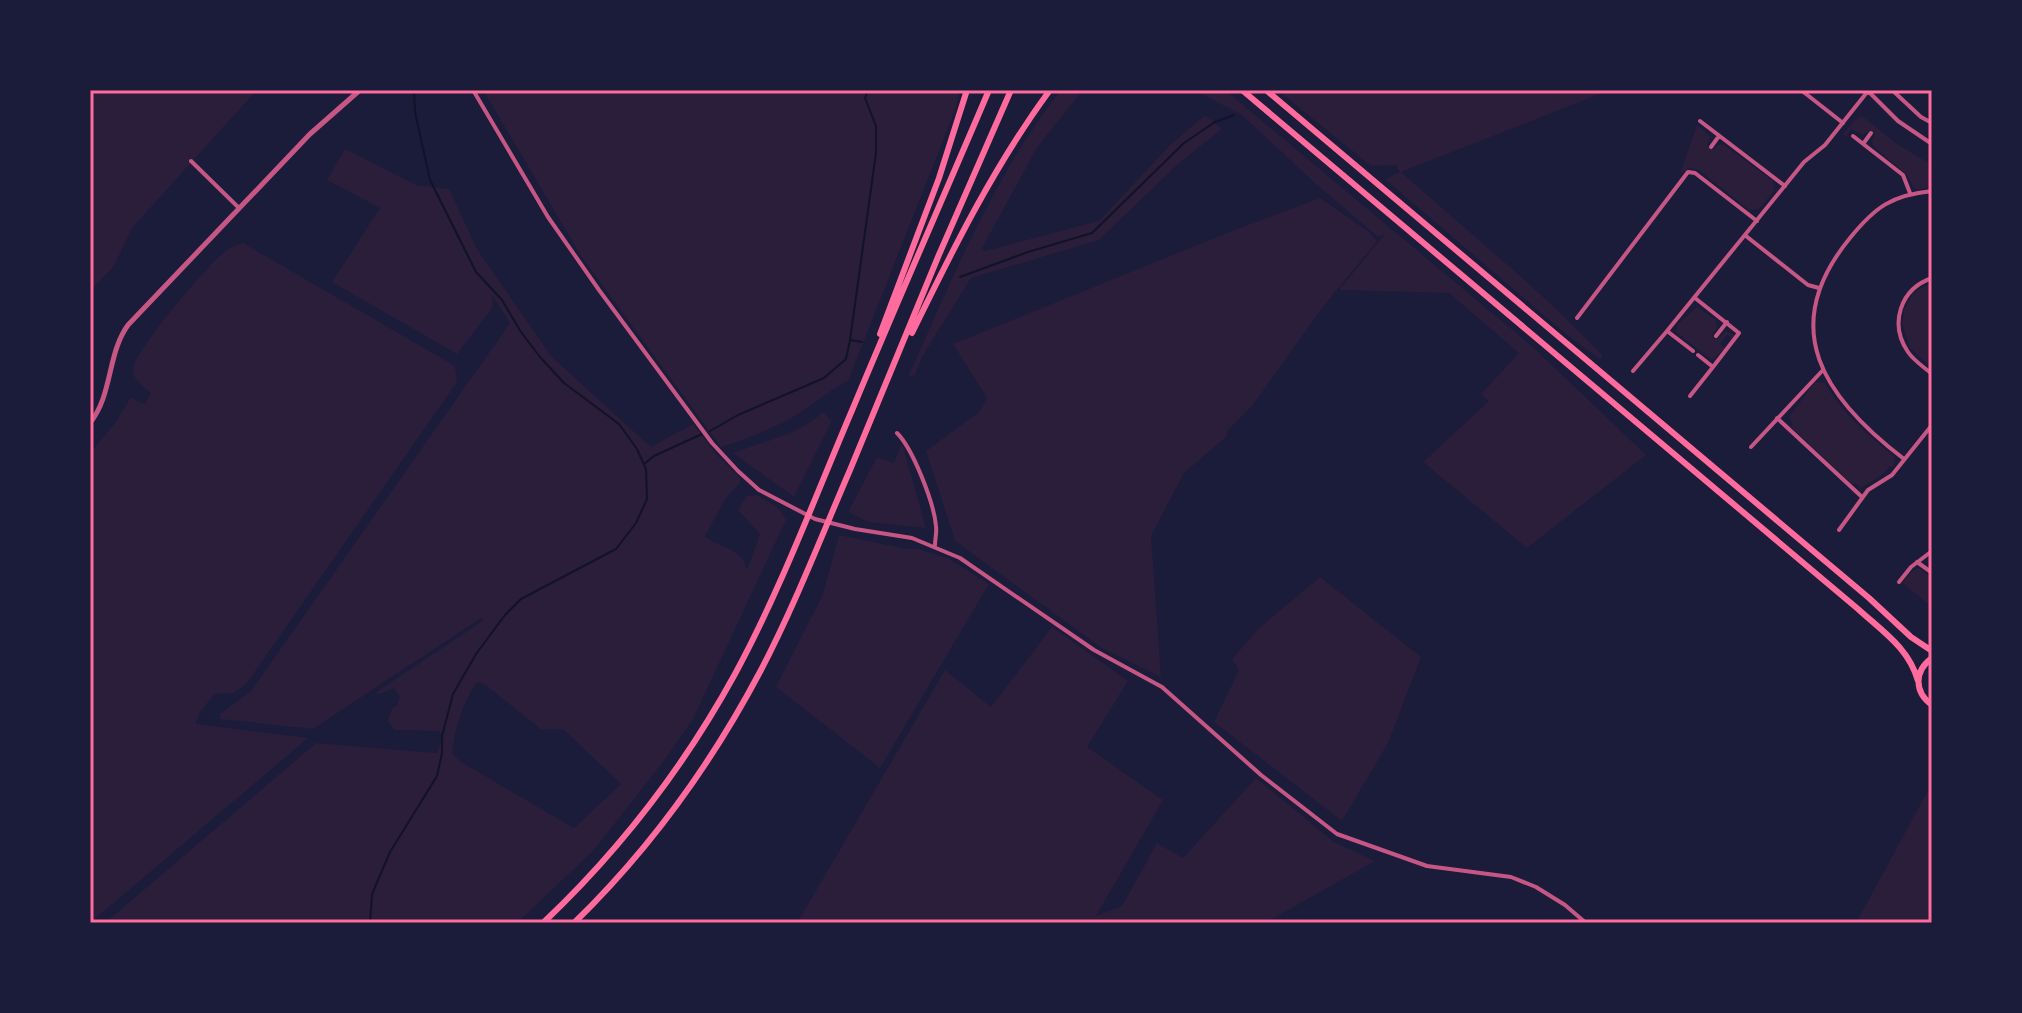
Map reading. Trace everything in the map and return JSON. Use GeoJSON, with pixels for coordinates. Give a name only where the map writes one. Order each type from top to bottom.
{"type":"FeatureCollection","features":[{"type":"Feature","properties":{"kind":"highway"},"geometry":{"type":"LineString","coordinates":[[871,364],[948,153],[967,90]]}},
{"type":"Feature","properties":{"kind":"highway"},"geometry":{"type":"LineString","coordinates":[[543,923],[596,870],[629,831],[660,792],[711,715],[757,629],[989,90]]}},
{"type":"Feature","properties":{"kind":"highway"},"geometry":{"type":"LineString","coordinates":[[574,923],[633,861],[672,811],[742,705],[777,638],[1011,90]]}},
{"type":"Feature","properties":{"kind":"highway"},"geometry":{"type":"LineString","coordinates":[[890,377],[960,234],[1016,137],[1050,90]]}},
{"type":"Feature","properties":{"kind":"highway"},"geometry":{"type":"LineString","coordinates":[[1242,90],[1858,609],[1912,662],[1922,696],[1932,705]]}},
{"type":"Feature","properties":{"kind":"highway"},"geometry":{"type":"LineString","coordinates":[[1266,90],[1869,598],[1911,637],[1932,651]]}},
{"type":"Feature","properties":{"kind":"highway"},"geometry":{"type":"LineString","coordinates":[[1918,681],[1922,667],[1932,658]]}},
{"type":"Feature","properties":{"kind":"street"},"geometry":{"type":"LineString","coordinates":[[90,423],[101,404],[120,335],[238,207],[315,129],[360,90]]}},
{"type":"Feature","properties":{"kind":"street"},"geometry":{"type":"LineString","coordinates":[[473,90],[548,217],[599,290],[726,459],[751,483],[779,502],[815,519],[855,529],[897,534],[935,545],[985,573],[1094,650],[1162,687],[1261,775],[1337,834],[1427,866],[1511,877],[1536,887],[1586,923]]}},
{"type":"Feature","properties":{"kind":"street"},"geometry":{"type":"LineString","coordinates":[[1801,90],[1843,123]]}},
{"type":"Feature","properties":{"kind":"street"},"geometry":{"type":"LineString","coordinates":[[1892,90],[1932,123]]}},
{"type":"Feature","properties":{"kind":"street"},"geometry":{"type":"LineString","coordinates":[[1633,371],[1682,315],[1804,162],[1825,145],[1868,91],[1898,121],[1932,144]]}},
{"type":"Feature","properties":{"kind":"street"},"geometry":{"type":"LineString","coordinates":[[1700,121],[1785,186]]}},
{"type":"Feature","properties":{"kind":"street"},"geometry":{"type":"LineString","coordinates":[[1863,144],[1871,133]]}},
{"type":"Feature","properties":{"kind":"street"},"geometry":{"type":"LineString","coordinates":[[1711,147],[1719,136]]}},
{"type":"Feature","properties":{"kind":"street"},"geometry":{"type":"LineString","coordinates":[[1853,136],[1903,175],[1910,193]]}},
{"type":"Feature","properties":{"kind":"street"},"geometry":{"type":"LineString","coordinates":[[191,161],[238,207]]}},
{"type":"Feature","properties":{"kind":"street"},"geometry":{"type":"LineString","coordinates":[[1577,318],[1688,172],[1695,173],[1757,221]]}},
{"type":"Feature","properties":{"kind":"street"},"geometry":{"type":"LineString","coordinates":[[1904,459],[1852,415],[1836,394],[1823,370],[1814,329],[1819,288],[1830,264],[1862,223],[1886,203],[1910,193],[1932,191]]}},
{"type":"Feature","properties":{"kind":"street"},"geometry":{"type":"LineString","coordinates":[[1746,236],[1808,285],[1819,288]]}},
{"type":"Feature","properties":{"kind":"street"},"geometry":{"type":"LineString","coordinates":[[1932,278],[1918,284],[1907,295],[1897,321],[1908,353],[1932,374]]}},
{"type":"Feature","properties":{"kind":"street"},"geometry":{"type":"LineString","coordinates":[[1690,396],[1739,336],[1739,332],[1695,298]]}},
{"type":"Feature","properties":{"kind":"street"},"geometry":{"type":"LineString","coordinates":[[1716,336],[1727,322]]}},
{"type":"Feature","properties":{"kind":"street"},"geometry":{"type":"LineString","coordinates":[[1667,331],[1713,367]]}},
{"type":"Feature","properties":{"kind":"street"},"geometry":{"type":"LineString","coordinates":[[1751,447],[1823,370]]}},
{"type":"Feature","properties":{"kind":"street"},"geometry":{"type":"LineString","coordinates":[[1777,418],[1862,497]]}},
{"type":"Feature","properties":{"kind":"street"},"geometry":{"type":"LineString","coordinates":[[1839,530],[1862,497],[1870,488],[1892,475],[1932,425]]}},
{"type":"Feature","properties":{"kind":"street"},"geometry":{"type":"LineString","coordinates":[[897,433],[913,455],[923,484],[936,526],[935,545]]}},
{"type":"Feature","properties":{"kind":"street"},"geometry":{"type":"LineString","coordinates":[[1899,582],[1932,551]]}},
{"type":"Feature","properties":{"kind":"street"},"geometry":{"type":"LineString","coordinates":[[1917,562],[1931,572]]}},
{"type":"Feature","properties":{"kind":"shaded area"},"geometry":{"type":"Polygon","coordinates":[[[90,90],[257,90],[132,228],[114,266],[90,291],[90,90]]]}},
{"type":"Feature","properties":{"kind":"shaded area"},"geometry":{"type":"Polygon","coordinates":[[[483,90],[960,90],[956,108],[848,381],[788,420],[721,447],[581,256],[483,90]]]}},
{"type":"Feature","properties":{"kind":"shaded area"},"geometry":{"type":"Polygon","coordinates":[[[1061,90],[1083,90],[1038,146],[982,248],[985,251],[1099,221],[1170,145],[1205,115],[1222,129],[1178,164],[1099,240],[971,278],[922,357],[915,375],[908,377],[995,192],[1061,90]]]}},
{"type":"Feature","properties":{"kind":"shaded area"},"geometry":{"type":"Polygon","coordinates":[[[1194,90],[1225,90],[1534,348],[1646,455],[1527,548],[1423,462],[1489,401],[1481,394],[1519,353],[1449,293],[1339,290],[1385,234],[1378,237],[1242,115],[1194,90]]]}},
{"type":"Feature","properties":{"kind":"shaded area"},"geometry":{"type":"Polygon","coordinates":[[[1287,90],[1610,90],[1401,172],[1554,307],[1602,355],[1601,360],[1567,335],[1385,179],[1400,172],[1396,165],[1371,166],[1281,93],[1287,90]]]}},
{"type":"Feature","properties":{"kind":"shaded area"},"geometry":{"type":"Polygon","coordinates":[[[1862,116],[1897,144],[1932,165],[1932,188],[1915,189],[1906,174],[1873,146],[1875,134],[1870,130],[1863,135],[1851,129],[1846,137],[1843,134],[1862,116]]]}},
{"type":"Feature","properties":{"kind":"shaded area"},"geometry":{"type":"Polygon","coordinates":[[[1697,125],[1710,136],[1707,146],[1713,150],[1723,144],[1773,181],[1774,191],[1759,209],[1749,210],[1699,170],[1690,168],[1680,174],[1697,125]]]}},
{"type":"Feature","properties":{"kind":"shaded area"},"geometry":{"type":"Polygon","coordinates":[[[345,149],[416,185],[449,189],[477,249],[551,356],[651,447],[693,424],[740,478],[740,483],[726,498],[705,536],[736,552],[747,570],[760,534],[738,510],[747,496],[757,495],[778,508],[786,520],[693,719],[593,851],[517,923],[105,923],[316,743],[436,753],[444,737],[439,731],[394,730],[388,721],[400,697],[394,688],[375,693],[484,620],[481,618],[313,729],[220,719],[220,714],[251,691],[510,323],[492,295],[493,307],[457,354],[332,282],[380,208],[327,180],[345,149]],[[477,682],[463,708],[452,754],[574,828],[621,784],[563,729],[541,729],[484,684],[477,682]]]}},
{"type":"Feature","properties":{"kind":"shaded area"},"geometry":{"type":"Polygon","coordinates":[[[1320,198],[1377,241],[1322,308],[1253,405],[1227,431],[1227,436],[1184,473],[1151,536],[1161,677],[1102,648],[955,541],[926,451],[979,412],[987,398],[953,344],[1320,198]]]}},
{"type":"Feature","properties":{"kind":"shaded area"},"geometry":{"type":"Polygon","coordinates":[[[243,243],[455,366],[457,382],[247,683],[234,693],[214,694],[199,714],[196,724],[308,738],[90,923],[90,453],[116,422],[130,398],[145,404],[151,393],[137,380],[133,369],[158,327],[217,259],[243,243]]]}},
{"type":"Feature","properties":{"kind":"shaded area"},"geometry":{"type":"Polygon","coordinates":[[[1932,282],[1932,368],[1910,348],[1902,323],[1904,310],[1913,293],[1932,282]]]}},
{"type":"Feature","properties":{"kind":"shaded area"},"geometry":{"type":"Polygon","coordinates":[[[1697,307],[1716,320],[1717,328],[1712,335],[1718,339],[1726,331],[1734,335],[1732,339],[1727,335],[1720,344],[1725,348],[1712,360],[1676,332],[1677,325],[1697,307]]]}},
{"type":"Feature","properties":{"kind":"shaded area"},"geometry":{"type":"Polygon","coordinates":[[[1815,382],[1825,383],[1856,423],[1895,457],[1893,468],[1890,466],[1861,488],[1855,483],[1853,485],[1791,427],[1793,424],[1789,417],[1815,382]]]}},
{"type":"Feature","properties":{"kind":"shaded area"},"geometry":{"type":"Polygon","coordinates":[[[823,412],[832,421],[794,497],[733,453],[792,432],[823,412]]]}},
{"type":"Feature","properties":{"kind":"shaded area"},"geometry":{"type":"Polygon","coordinates":[[[902,443],[926,528],[868,522],[848,512],[877,457],[894,463],[902,443]]]}},
{"type":"Feature","properties":{"kind":"shaded area"},"geometry":{"type":"Polygon","coordinates":[[[839,535],[919,549],[949,559],[989,584],[880,768],[776,687],[823,594],[839,535]]]}},
{"type":"Feature","properties":{"kind":"shaded area"},"geometry":{"type":"Polygon","coordinates":[[[1919,568],[1928,575],[1932,570],[1932,607],[1902,583],[1919,568]]]}},
{"type":"Feature","properties":{"kind":"shaded area"},"geometry":{"type":"Polygon","coordinates":[[[1320,577],[1421,657],[1388,743],[1342,821],[1214,722],[1239,670],[1232,659],[1260,627],[1320,577]]]}},
{"type":"Feature","properties":{"kind":"shaded area"},"geometry":{"type":"Polygon","coordinates":[[[1052,627],[1128,681],[1087,747],[1163,800],[1096,916],[1122,906],[1157,843],[1183,858],[1256,778],[1334,842],[1375,861],[1265,923],[797,923],[945,670],[991,707],[1052,627]]]}},
{"type":"Feature","properties":{"kind":"shaded area"},"geometry":{"type":"Polygon","coordinates":[[[1932,783],[1932,923],[1856,923],[1932,783]]]}},
{"type":"Feature","properties":{"kind":"waterway"},"geometry":{"type":"LineString","coordinates":[[370,923],[372,894],[390,852],[437,776],[442,736],[453,694],[476,654],[521,599],[616,549],[636,523],[647,499],[646,469],[637,449],[619,424],[564,383],[521,332],[502,300],[476,272],[430,180],[415,112],[414,90]]}},
{"type":"Feature","properties":{"kind":"waterway"},"geometry":{"type":"LineString","coordinates":[[850,340],[876,153],[876,126],[865,98],[868,90]]}},
{"type":"Feature","properties":{"kind":"waterway"},"geometry":{"type":"LineString","coordinates":[[960,277],[1092,233],[1184,143],[1215,122],[1234,115]]}},
{"type":"Feature","properties":{"kind":"waterway"},"geometry":{"type":"LineString","coordinates":[[710,431],[738,415],[824,378],[846,359],[850,340],[862,342]]}},
{"type":"Feature","properties":{"kind":"waterway"},"geometry":{"type":"LineString","coordinates":[[644,464],[654,456],[702,434]]}}]}
